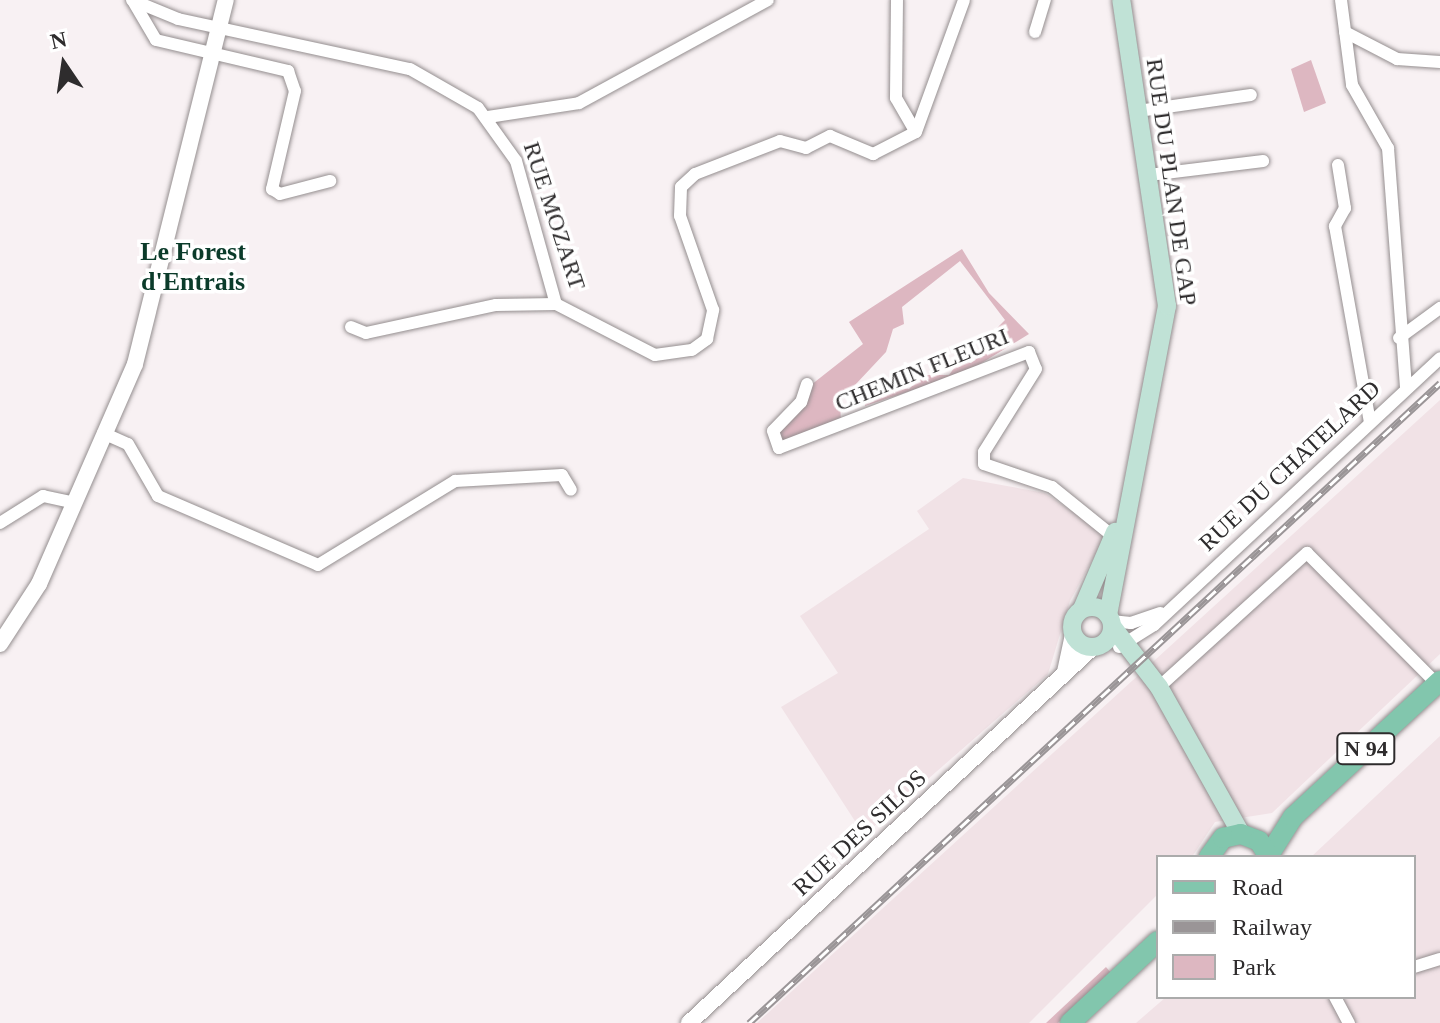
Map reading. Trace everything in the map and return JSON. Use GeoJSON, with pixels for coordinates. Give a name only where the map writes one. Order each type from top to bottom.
{"type":"FeatureCollection","features":[{"type":"Feature","properties":{"kind":"main road","name":"RUE DU PLAN DE GAP"},"geometry":{"type":"LineString","coordinates":[[1121,0],[1167,306],[1125,512]]}},
{"type":"Feature","properties":{"kind":"main road"},"geometry":{"type":"LineString","coordinates":[[1114,637],[1073,635],[1125,512]]}},
{"type":"Feature","properties":{"kind":"main road"},"geometry":{"type":"LineString","coordinates":[[1114,637],[1125,512]]}},
{"type":"Feature","properties":{"kind":"main road"},"geometry":{"type":"LineString","coordinates":[[1082,609],[1114,637],[1159,687],[1224,801],[1238,836],[1267,855]]}},
{"type":"Feature","properties":{"kind":"main road","name":"N 94"},"geometry":{"type":"LineString","coordinates":[[1270,855],[1293,817],[1438,682]]}},
{"type":"Feature","properties":{"kind":"main road","name":"N 94"},"geometry":{"type":"LineString","coordinates":[[1238,836],[1293,817]]}},
{"type":"Feature","properties":{"kind":"main road"},"geometry":{"type":"LineString","coordinates":[[1212,855],[1238,836]]}},
{"type":"Feature","properties":{"kind":"main road"},"geometry":{"type":"LineString","coordinates":[[1070,1023],[1156,943]]}},
{"type":"Feature","properties":{"kind":"street"},"geometry":{"type":"LineString","coordinates":[[132,0],[156,40],[292,76],[272,189],[280,194],[330,181]]}},
{"type":"Feature","properties":{"kind":"street","name":"RUE MOZART"},"geometry":{"type":"LineString","coordinates":[[132,0],[219,29],[410,69],[488,117],[516,161],[556,304],[655,355],[692,350],[707,339],[713,310],[680,216],[681,187],[695,174],[780,141],[806,148],[830,136],[873,154],[916,132]]}},
{"type":"Feature","properties":{"kind":"street"},"geometry":{"type":"LineString","coordinates":[[0,644],[39,584],[145,330],[226,0]]}},
{"type":"Feature","properties":{"kind":"street"},"geometry":{"type":"LineString","coordinates":[[488,117],[579,103],[768,0]]}},
{"type":"Feature","properties":{"kind":"street"},"geometry":{"type":"LineString","coordinates":[[897,0],[896,98],[916,132]]}},
{"type":"Feature","properties":{"kind":"street"},"geometry":{"type":"LineString","coordinates":[[916,132],[964,0]]}},
{"type":"Feature","properties":{"kind":"street"},"geometry":{"type":"LineString","coordinates":[[1035,32],[1045,0]]}},
{"type":"Feature","properties":{"kind":"street"},"geometry":{"type":"LineString","coordinates":[[1341,0],[1352,85],[1388,148],[1399,338],[1406,388]]}},
{"type":"Feature","properties":{"kind":"street"},"geometry":{"type":"LineString","coordinates":[[1345,32],[1397,59],[1440,62]]}},
{"type":"Feature","properties":{"kind":"street"},"geometry":{"type":"LineString","coordinates":[[1138,111],[1251,95]]}},
{"type":"Feature","properties":{"kind":"street"},"geometry":{"type":"LineString","coordinates":[[1149,175],[1263,161]]}},
{"type":"Feature","properties":{"kind":"street"},"geometry":{"type":"LineString","coordinates":[[1338,165],[1345,208],[1335,226],[1370,422]]}},
{"type":"Feature","properties":{"kind":"street"},"geometry":{"type":"LineString","coordinates":[[351,327],[366,333],[496,305],[556,304]]}},
{"type":"Feature","properties":{"kind":"street"},"geometry":{"type":"LineString","coordinates":[[1399,338],[1440,308]]}},
{"type":"Feature","properties":{"kind":"street","name":"CHEMIN FLEURI"},"geometry":{"type":"LineString","coordinates":[[807,384],[801,402],[773,431],[779,448],[1029,352],[1036,369],[984,452],[984,464],[1052,487],[1114,537]]}},
{"type":"Feature","properties":{"kind":"street","name":"RUE DU CHATELARD"},"geometry":{"type":"LineString","coordinates":[[1114,637],[1170,607],[1440,358]]}},
{"type":"Feature","properties":{"kind":"street"},"geometry":{"type":"LineString","coordinates":[[103,433],[128,444],[158,496],[318,565],[455,481],[562,475],[571,490]]}},
{"type":"Feature","properties":{"kind":"street"},"geometry":{"type":"LineString","coordinates":[[0,523],[43,496],[71,502]]}},
{"type":"Feature","properties":{"kind":"street"},"geometry":{"type":"LineString","coordinates":[[1159,687],[1307,553],[1438,682]]}},
{"type":"Feature","properties":{"kind":"street","name":"RUE DU CHATELARD"},"geometry":{"type":"LineString","coordinates":[[1114,637],[1131,623],[1170,607]]}},
{"type":"Feature","properties":{"kind":"street"},"geometry":{"type":"LineString","coordinates":[[1063,677],[1073,635]]}},
{"type":"Feature","properties":{"kind":"street","name":"RUE DES SILOS"},"geometry":{"type":"LineString","coordinates":[[689,1023],[1063,677],[1114,637]]}},
{"type":"Feature","properties":{"kind":"street"},"geometry":{"type":"LineString","coordinates":[[1416,966],[1440,959]]}},
{"type":"Feature","properties":{"kind":"street"},"geometry":{"type":"LineString","coordinates":[[1336,999],[1349,1023]]}},
{"type":"Feature","properties":{"kind":"shaded area"},"geometry":{"type":"Polygon","coordinates":[[[1440,400],[1440,654],[1272,813],[1215,822],[1193,855],[1156,855],[1156,896],[1029,1023],[757,1023],[1440,400]]]}},
{"type":"Feature","properties":{"kind":"shaded area"},"geometry":{"type":"Polygon","coordinates":[[[963,478],[1045,493],[1106,535],[1070,601],[1048,674],[864,835],[781,707],[838,673],[800,616],[929,529],[917,511],[963,478]]]}},
{"type":"Feature","properties":{"kind":"shaded area"},"geometry":{"type":"Polygon","coordinates":[[[1440,736],[1440,1023],[1136,1023],[1164,999],[1416,999],[1416,855],[1313,855],[1440,736]]]}},
{"type":"Feature","properties":{"kind":"green space"},"geometry":{"type":"Polygon","coordinates":[[[1311,60],[1326,103],[1304,112],[1291,69],[1311,60]]]}},
{"type":"Feature","properties":{"kind":"green space"},"geometry":{"type":"Polygon","coordinates":[[[962,249],[989,293],[1029,334],[967,372],[865,406],[865,397],[885,386],[909,389],[923,375],[949,375],[960,360],[971,363],[996,344],[990,335],[1005,320],[960,261],[902,307],[904,324],[893,329],[886,352],[840,401],[841,423],[780,444],[779,432],[811,385],[863,344],[849,322],[962,249]]]}},
{"type":"Feature","properties":{"kind":"green space"},"geometry":{"type":"Polygon","coordinates":[[[1106,967],[1111,973],[1058,1023],[1046,1023],[1106,967]]]}},
{"type":"Feature","properties":{"kind":"railway"},"geometry":{"type":"LineString","coordinates":[[749,1023],[1440,383]]}},
{"type":"Feature","properties":{"kind":"district","name":"Le Forest d'Entrais"},"geometry":{"type":"Point","coordinates":[193,267]}}]}
